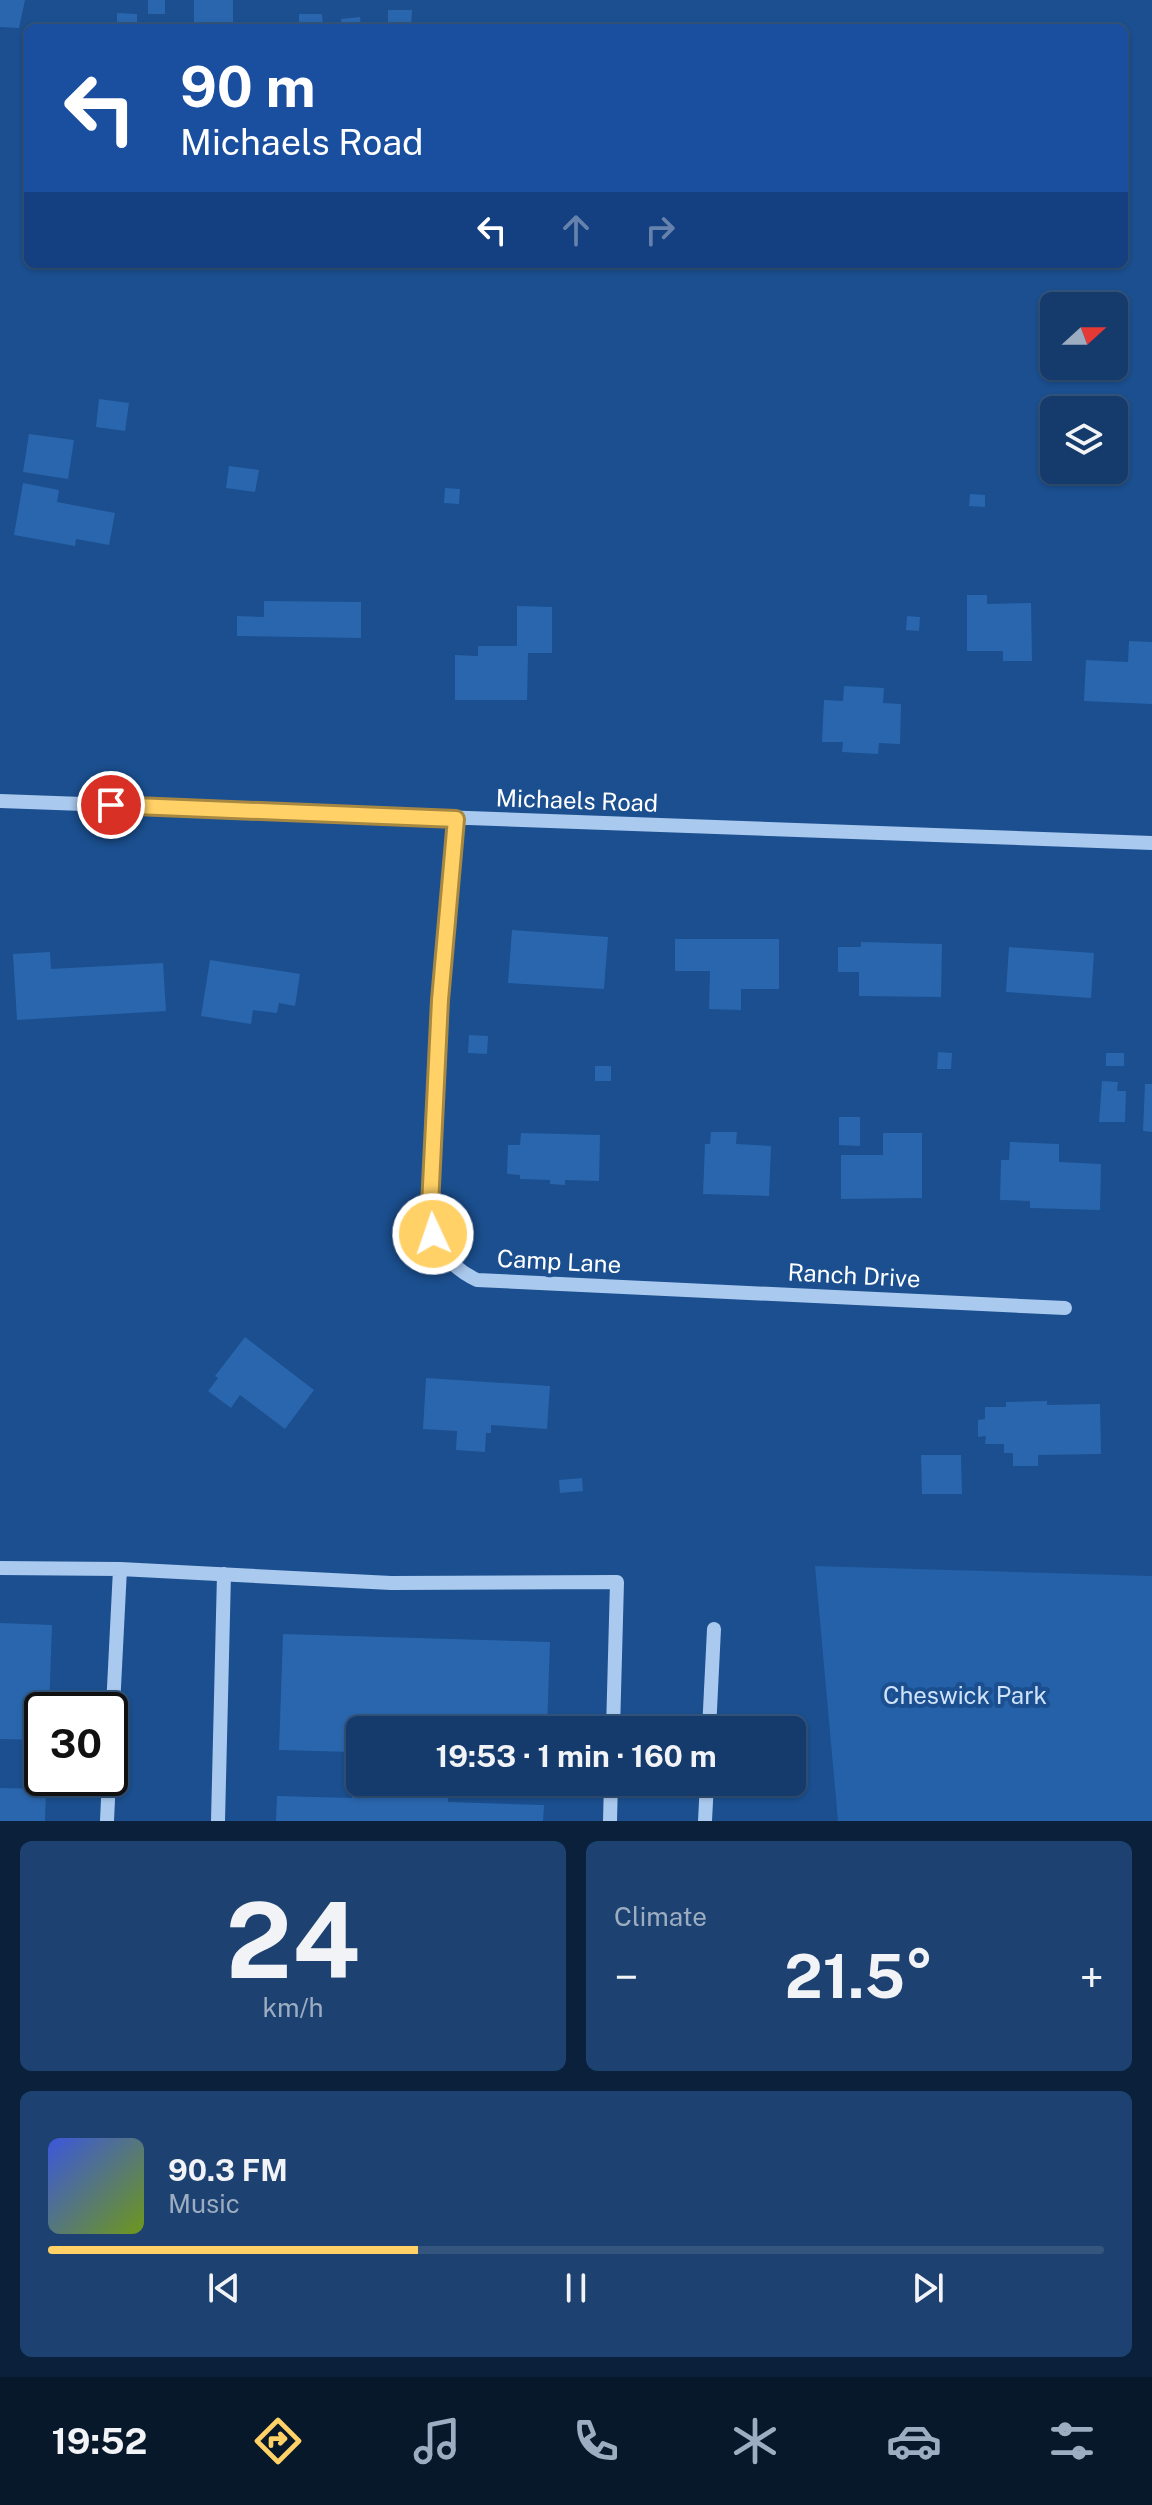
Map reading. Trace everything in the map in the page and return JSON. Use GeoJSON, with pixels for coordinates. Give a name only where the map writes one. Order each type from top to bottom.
{"type":"FeatureCollection","features":[{"type":"Feature","properties":{"kind":"street","name":"Michaels Road"},"geometry":{"type":"LineString","coordinates":[[0,801],[1152,843]]}},
{"type":"Feature","properties":{"kind":"street","name":"Camp Lane"},"geometry":{"type":"LineString","coordinates":[[456,819],[440,1000],[430,1206],[433,1234],[449,1264],[477,1280],[642,1289]]}},
{"type":"Feature","properties":{"kind":"street","name":"Ranch Drive"},"geometry":{"type":"LineString","coordinates":[[642,1289],[1065,1308]]}},
{"type":"Feature","properties":{"kind":"street"},"geometry":{"type":"LineString","coordinates":[[0,1568],[120,1569],[391,1583],[617,1582],[613,1716]]}},
{"type":"Feature","properties":{"kind":"street"},"geometry":{"type":"LineString","coordinates":[[114,1692],[120,1569]]}},
{"type":"Feature","properties":{"kind":"street"},"geometry":{"type":"LineString","coordinates":[[218,1821],[224,1574]]}},
{"type":"Feature","properties":{"kind":"street"},"geometry":{"type":"LineString","coordinates":[[710,1716],[714,1629]]}},
{"type":"Feature","properties":{"kind":"street"},"geometry":{"type":"LineString","coordinates":[[107,1821],[108,1796]]}},
{"type":"Feature","properties":{"kind":"street"},"geometry":{"type":"LineString","coordinates":[[610,1821],[611,1796]]}},
{"type":"Feature","properties":{"kind":"street"},"geometry":{"type":"LineString","coordinates":[[705,1821],[706,1796]]}},
{"type":"Feature","properties":{"kind":"green space","name":"Cheswick Park"},"geometry":{"type":"Polygon","coordinates":[[[815,1566],[1152,1576],[1152,1821],[838,1821],[815,1566]]]}},
{"type":"Feature","properties":{"kind":"building"},"geometry":{"type":"Polygon","coordinates":[[[0,0],[25,0],[19,28],[0,27],[0,0]]]}},
{"type":"Feature","properties":{"kind":"building"},"geometry":{"type":"Polygon","coordinates":[[[148,0],[165,0],[165,14],[148,14],[148,0]]]}},
{"type":"Feature","properties":{"kind":"building"},"geometry":{"type":"Polygon","coordinates":[[[194,0],[233,0],[233,24],[194,24],[194,0]]]}},
{"type":"Feature","properties":{"kind":"building"},"geometry":{"type":"Polygon","coordinates":[[[388,10],[412,10],[411,24],[388,24],[388,10]]]}},
{"type":"Feature","properties":{"kind":"building"},"geometry":{"type":"Polygon","coordinates":[[[117,13],[137,14],[137,24],[117,24],[117,13]]]}},
{"type":"Feature","properties":{"kind":"building"},"geometry":{"type":"Polygon","coordinates":[[[299,14],[322,14],[323,24],[299,24],[299,14]]]}},
{"type":"Feature","properties":{"kind":"building"},"geometry":{"type":"Polygon","coordinates":[[[360,17],[361,24],[342,24],[341,19],[360,17]]]}},
{"type":"Feature","properties":{"kind":"building"},"geometry":{"type":"Polygon","coordinates":[[[99,399],[129,403],[125,431],[96,427],[99,399]]]}},
{"type":"Feature","properties":{"kind":"building"},"geometry":{"type":"Polygon","coordinates":[[[29,434],[74,440],[68,479],[23,472],[29,434]]]}},
{"type":"Feature","properties":{"kind":"building"},"geometry":{"type":"Polygon","coordinates":[[[229,466],[259,470],[255,492],[226,488],[229,466]]]}},
{"type":"Feature","properties":{"kind":"building"},"geometry":{"type":"Polygon","coordinates":[[[23,483],[59,490],[57,502],[115,513],[109,545],[76,539],[75,546],[14,535],[23,483]]]}},
{"type":"Feature","properties":{"kind":"building"},"geometry":{"type":"Polygon","coordinates":[[[445,488],[460,489],[459,504],[444,503],[445,488]]]}},
{"type":"Feature","properties":{"kind":"building"},"geometry":{"type":"Polygon","coordinates":[[[970,494],[985,495],[985,507],[969,506],[970,494]]]}},
{"type":"Feature","properties":{"kind":"building"},"geometry":{"type":"Polygon","coordinates":[[[967,595],[987,595],[987,604],[1031,603],[1032,661],[1003,661],[1003,651],[967,651],[967,595]]]}},
{"type":"Feature","properties":{"kind":"building"},"geometry":{"type":"Polygon","coordinates":[[[264,601],[361,602],[361,638],[237,636],[237,616],[264,617],[264,601]]]}},
{"type":"Feature","properties":{"kind":"building"},"geometry":{"type":"Polygon","coordinates":[[[517,606],[552,607],[552,653],[528,653],[527,700],[455,700],[455,655],[478,656],[478,646],[517,646],[517,606]]]}},
{"type":"Feature","properties":{"kind":"building"},"geometry":{"type":"Polygon","coordinates":[[[907,616],[920,617],[919,631],[906,630],[907,616]]]}},
{"type":"Feature","properties":{"kind":"building"},"geometry":{"type":"Polygon","coordinates":[[[1129,641],[1152,642],[1152,704],[1084,701],[1086,660],[1128,662],[1129,641]]]}},
{"type":"Feature","properties":{"kind":"building"},"geometry":{"type":"Polygon","coordinates":[[[844,686],[884,688],[883,703],[901,704],[900,744],[879,743],[878,754],[842,752],[843,742],[822,742],[824,700],[843,701],[844,686]]]}},
{"type":"Feature","properties":{"kind":"building"},"geometry":{"type":"Polygon","coordinates":[[[512,930],[608,937],[604,989],[508,983],[512,930]]]}},
{"type":"Feature","properties":{"kind":"building"},"geometry":{"type":"Polygon","coordinates":[[[675,939],[779,939],[779,989],[741,989],[741,1010],[709,1009],[710,971],[675,971],[675,939]]]}},
{"type":"Feature","properties":{"kind":"building"},"geometry":{"type":"Polygon","coordinates":[[[861,942],[942,944],[941,997],[859,996],[859,972],[838,972],[838,947],[861,947],[861,942]]]}},
{"type":"Feature","properties":{"kind":"building"},"geometry":{"type":"Polygon","coordinates":[[[1009,947],[1094,953],[1091,998],[1006,992],[1009,947]]]}},
{"type":"Feature","properties":{"kind":"building"},"geometry":{"type":"Polygon","coordinates":[[[50,952],[51,969],[163,963],[166,1011],[17,1020],[13,954],[50,952]]]}},
{"type":"Feature","properties":{"kind":"building"},"geometry":{"type":"Polygon","coordinates":[[[210,960],[300,974],[295,1006],[279,1003],[277,1013],[253,1010],[251,1024],[201,1016],[210,960]]]}},
{"type":"Feature","properties":{"kind":"building"},"geometry":{"type":"Polygon","coordinates":[[[469,1035],[488,1036],[487,1054],[468,1053],[469,1035]]]}},
{"type":"Feature","properties":{"kind":"building"},"geometry":{"type":"Polygon","coordinates":[[[938,1052],[952,1053],[951,1069],[937,1069],[938,1052]]]}},
{"type":"Feature","properties":{"kind":"building"},"geometry":{"type":"Polygon","coordinates":[[[1106,1053],[1124,1053],[1124,1066],[1106,1066],[1106,1053]]]}},
{"type":"Feature","properties":{"kind":"building"},"geometry":{"type":"Polygon","coordinates":[[[595,1066],[611,1066],[611,1081],[595,1081],[595,1066]]]}},
{"type":"Feature","properties":{"kind":"building"},"geometry":{"type":"Polygon","coordinates":[[[1102,1081],[1118,1082],[1117,1091],[1126,1091],[1125,1122],[1099,1122],[1102,1081]]]}},
{"type":"Feature","properties":{"kind":"building"},"geometry":{"type":"Polygon","coordinates":[[[1145,1084],[1152,1084],[1152,1132],[1143,1131],[1145,1084]]]}},
{"type":"Feature","properties":{"kind":"building"},"geometry":{"type":"Polygon","coordinates":[[[839,1117],[860,1117],[860,1146],[839,1145],[839,1117]]]}},
{"type":"Feature","properties":{"kind":"building"},"geometry":{"type":"Polygon","coordinates":[[[711,1132],[737,1132],[736,1144],[771,1146],[769,1196],[703,1194],[705,1144],[710,1144],[711,1132]]]}},
{"type":"Feature","properties":{"kind":"building"},"geometry":{"type":"Polygon","coordinates":[[[521,1133],[600,1135],[599,1181],[565,1180],[565,1185],[550,1184],[550,1180],[520,1179],[520,1175],[507,1174],[508,1145],[520,1145],[521,1133]]]}},
{"type":"Feature","properties":{"kind":"building"},"geometry":{"type":"Polygon","coordinates":[[[883,1133],[922,1133],[922,1198],[841,1199],[841,1155],[883,1155],[883,1133]]]}},
{"type":"Feature","properties":{"kind":"building"},"geometry":{"type":"Polygon","coordinates":[[[1010,1142],[1059,1144],[1059,1162],[1101,1164],[1100,1210],[1030,1208],[1030,1201],[1000,1200],[1001,1160],[1009,1160],[1010,1142]]]}},
{"type":"Feature","properties":{"kind":"building"},"geometry":{"type":"Polygon","coordinates":[[[245,1337],[314,1390],[285,1429],[240,1395],[231,1408],[208,1391],[218,1378],[215,1376],[245,1337]]]}},
{"type":"Feature","properties":{"kind":"building"},"geometry":{"type":"Polygon","coordinates":[[[426,1378],[550,1386],[547,1429],[491,1425],[491,1433],[486,1433],[485,1452],[456,1450],[457,1431],[423,1429],[426,1378]]]}},
{"type":"Feature","properties":{"kind":"building"},"geometry":{"type":"Polygon","coordinates":[[[1047,1401],[1047,1405],[1100,1404],[1101,1454],[1038,1455],[1038,1466],[1013,1466],[1013,1453],[1004,1453],[1004,1444],[985,1444],[986,1436],[978,1437],[978,1420],[985,1419],[985,1407],[1006,1407],[1006,1402],[1047,1401]]]}},
{"type":"Feature","properties":{"kind":"building"},"geometry":{"type":"Polygon","coordinates":[[[921,1455],[961,1455],[962,1494],[922,1494],[921,1455]]]}},
{"type":"Feature","properties":{"kind":"building"},"geometry":{"type":"Polygon","coordinates":[[[582,1478],[583,1491],[560,1493],[559,1480],[582,1478]]]}},
{"type":"Feature","properties":{"kind":"building"},"geometry":{"type":"Polygon","coordinates":[[[0,1623],[52,1625],[50,1692],[24,1692],[24,1740],[0,1739],[0,1623]]]}},
{"type":"Feature","properties":{"kind":"building"},"geometry":{"type":"Polygon","coordinates":[[[283,1634],[550,1642],[547,1716],[346,1716],[346,1752],[279,1750],[283,1634]]]}},
{"type":"Feature","properties":{"kind":"building"},"geometry":{"type":"Polygon","coordinates":[[[0,1788],[24,1789],[24,1796],[46,1796],[45,1821],[0,1821],[0,1788]]]}},
{"type":"Feature","properties":{"kind":"building"},"geometry":{"type":"Polygon","coordinates":[[[277,1796],[448,1796],[448,1802],[544,1805],[543,1821],[276,1821],[277,1796]]]}},
{"type":"Feature","properties":{"kind":"route"},"geometry":{"type":"LineString","coordinates":[[111,805],[456,819],[440,1000],[430,1206],[433,1234]]}}]}
